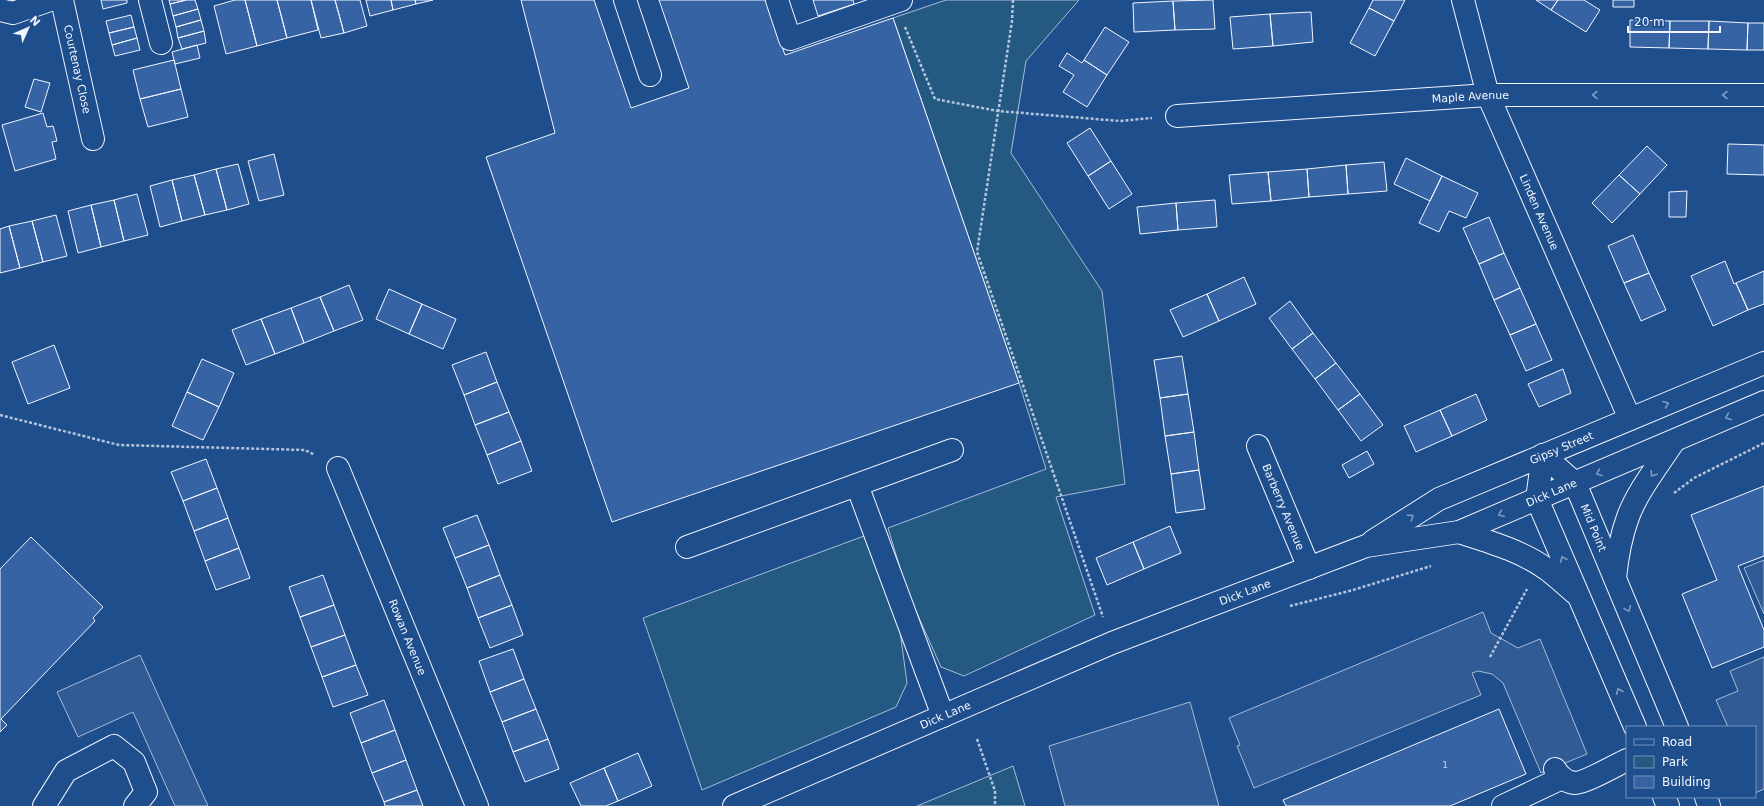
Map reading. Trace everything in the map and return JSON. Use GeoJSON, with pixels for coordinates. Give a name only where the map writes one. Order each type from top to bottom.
{"type":"FeatureCollection","features":[{"type":"Feature","properties":{"kind":"street"},"geometry":{"type":"LineString","coordinates":[[0,10],[13,13],[50,0]]}},
{"type":"Feature","properties":{"kind":"street","name":"Courtenay Close"},"geometry":{"type":"LineString","coordinates":[[62,0],[93,139]]}},
{"type":"Feature","properties":{"kind":"street"},"geometry":{"type":"LineString","coordinates":[[150,0],[161,43]]}},
{"type":"Feature","properties":{"kind":"street"},"geometry":{"type":"LineString","coordinates":[[625,0],[650,75]]}},
{"type":"Feature","properties":{"kind":"street"},"geometry":{"type":"LineString","coordinates":[[777,0],[790,39],[897,1]]}},
{"type":"Feature","properties":{"kind":"street","name":"Linden Avenue"},"geometry":{"type":"LineString","coordinates":[[1463,0],[1488,95],[1630,419]]}},
{"type":"Feature","properties":{"kind":"street","name":"Maple Avenue"},"geometry":{"type":"LineString","coordinates":[[1177,116],[1488,95],[1764,95]]}},
{"type":"Feature","properties":{"kind":"street","name":"Gipsy Street"},"geometry":{"type":"LineString","coordinates":[[1366,546],[1439,499],[1764,363]]}},
{"type":"Feature","properties":{"kind":"street","name":"Dick Lane"},"geometry":{"type":"LineString","coordinates":[[734,806],[1112,644],[1366,546],[1459,532],[1764,402]]}},
{"type":"Feature","properties":{"kind":"street"},"geometry":{"type":"LineString","coordinates":[[1615,578],[1618,558],[1628,518],[1635,503],[1674,441]]}},
{"type":"Feature","properties":{"kind":"street","name":"Barberry Avenue"},"geometry":{"type":"LineString","coordinates":[[1258,446],[1309,568]]}},
{"type":"Feature","properties":{"kind":"street"},"geometry":{"type":"LineString","coordinates":[[686,547],[952,450]]}},
{"type":"Feature","properties":{"kind":"street"},"geometry":{"type":"LineString","coordinates":[[1543,455],[1537,499],[1635,726]]}},
{"type":"Feature","properties":{"kind":"street","name":"Mid Point"},"geometry":{"type":"LineString","coordinates":[[1543,455],[1575,483],[1677,726]]}},
{"type":"Feature","properties":{"kind":"street","name":"Rowan Avenue"},"geometry":{"type":"LineString","coordinates":[[338,468],[477,806]]}},
{"type":"Feature","properties":{"kind":"street"},"geometry":{"type":"LineString","coordinates":[[857,485],[942,716]]}},
{"type":"Feature","properties":{"kind":"street"},"geometry":{"type":"LineString","coordinates":[[1459,532],[1500,544],[1525,557],[1548,570],[1579,596]]}},
{"type":"Feature","properties":{"kind":"street"},"geometry":{"type":"LineString","coordinates":[[44,806],[66,771],[114,746],[134,762],[146,792],[135,806]]}},
{"type":"Feature","properties":{"kind":"street"},"geometry":{"type":"LineString","coordinates":[[1503,806],[1559,773],[1568,781],[1580,782],[1626,760]]}},
{"type":"Feature","properties":{"kind":"path"},"geometry":{"type":"LineString","coordinates":[[1013,0],[1012,21],[977,252],[1112,644]]}},
{"type":"Feature","properties":{"kind":"path"},"geometry":{"type":"LineString","coordinates":[[897,1],[934,99],[998,110],[1120,121],[1177,116]]}},
{"type":"Feature","properties":{"kind":"path"},"geometry":{"type":"LineString","coordinates":[[0,415],[119,445],[305,450],[338,468]]}},
{"type":"Feature","properties":{"kind":"path"},"geometry":{"type":"LineString","coordinates":[[1670,497],[1678,488],[1694,478],[1764,442]]}},
{"type":"Feature","properties":{"kind":"path"},"geometry":{"type":"LineString","coordinates":[[1284,608],[1360,588],[1435,564]]}},
{"type":"Feature","properties":{"kind":"path"},"geometry":{"type":"LineString","coordinates":[[1490,657],[1529,586]]}},
{"type":"Feature","properties":{"kind":"path"},"geometry":{"type":"LineString","coordinates":[[977,740],[995,791],[995,806]]}},
{"type":"Feature","properties":{"kind":"green space"},"geometry":{"type":"Polygon","coordinates":[[[946,0],[1079,0],[1026,61],[1011,153],[1102,291],[1125,484],[1056,497],[1095,615],[964,676],[941,667],[907,591],[888,528],[1046,469],[1019,383],[893,18],[946,0]]]}},
{"type":"Feature","properties":{"kind":"green space"},"geometry":{"type":"Polygon","coordinates":[[[864,536],[900,631],[907,683],[896,707],[702,790],[643,618],[864,536]]]}},
{"type":"Feature","properties":{"kind":"green space"},"geometry":{"type":"Polygon","coordinates":[[[1013,766],[1025,806],[917,806],[1013,766]]]}},
{"type":"Feature","properties":{"kind":"shaded area"},"geometry":{"type":"Polygon","coordinates":[[[1764,560],[1764,614],[1744,568],[1764,560]]]}},
{"type":"Feature","properties":{"kind":"shaded area"},"geometry":{"type":"Polygon","coordinates":[[[1483,612],[1491,633],[1518,648],[1540,639],[1587,754],[1541,773],[1503,683],[1492,674],[1478,671],[1472,673],[1481,695],[1254,788],[1237,746],[1240,745],[1229,718],[1483,612]]]}},
{"type":"Feature","properties":{"kind":"shaded area"},"geometry":{"type":"Polygon","coordinates":[[[140,655],[208,806],[175,806],[133,712],[78,737],[57,692],[140,655]]]}},
{"type":"Feature","properties":{"kind":"shaded area"},"geometry":{"type":"Polygon","coordinates":[[[1764,657],[1764,789],[1756,793],[1756,726],[1728,726],[1716,700],[1738,691],[1730,671],[1764,657]]]}},
{"type":"Feature","properties":{"kind":"shaded area"},"geometry":{"type":"Polygon","coordinates":[[[1190,702],[1219,806],[1065,806],[1049,746],[1190,702]]]}},
{"type":"Feature","properties":{"kind":"building"},"geometry":{"type":"Polygon","coordinates":[[[101,0],[127,0],[127,3],[103,9],[101,0]]]}},
{"type":"Feature","properties":{"kind":"building"},"geometry":{"type":"Polygon","coordinates":[[[169,0],[186,0],[170,4],[169,0]]]}},
{"type":"Feature","properties":{"kind":"building"},"geometry":{"type":"Polygon","coordinates":[[[186,0],[195,0],[198,9],[173,16],[170,4],[186,0]]]}},
{"type":"Feature","properties":{"kind":"building"},"geometry":{"type":"Polygon","coordinates":[[[235,0],[245,0],[257,46],[226,54],[214,6],[235,0]]]}},
{"type":"Feature","properties":{"kind":"building"},"geometry":{"type":"Polygon","coordinates":[[[245,0],[277,0],[287,38],[257,46],[245,0]]]}},
{"type":"Feature","properties":{"kind":"building"},"geometry":{"type":"Polygon","coordinates":[[[277,0],[311,0],[318,30],[287,38],[277,0]]]}},
{"type":"Feature","properties":{"kind":"building"},"geometry":{"type":"Polygon","coordinates":[[[311,0],[335,0],[344,33],[321,38],[311,0]]]}},
{"type":"Feature","properties":{"kind":"building"},"geometry":{"type":"Polygon","coordinates":[[[335,0],[360,0],[367,26],[344,33],[335,0]]]}},
{"type":"Feature","properties":{"kind":"building"},"geometry":{"type":"Polygon","coordinates":[[[366,0],[391,0],[393,10],[370,16],[366,0]]]}},
{"type":"Feature","properties":{"kind":"building"},"geometry":{"type":"Polygon","coordinates":[[[391,0],[415,0],[416,4],[393,10],[391,0]]]}},
{"type":"Feature","properties":{"kind":"building"},"geometry":{"type":"Polygon","coordinates":[[[415,0],[433,0],[416,4],[415,0]]]}},
{"type":"Feature","properties":{"kind":"building"},"geometry":{"type":"Polygon","coordinates":[[[521,0],[594,0],[631,108],[689,88],[659,0],[766,0],[785,55],[893,18],[1019,383],[612,522],[486,157],[555,133],[521,0]]]}},
{"type":"Feature","properties":{"kind":"building"},"geometry":{"type":"Polygon","coordinates":[[[813,0],[853,0],[854,4],[818,16],[813,0]]]}},
{"type":"Feature","properties":{"kind":"building"},"geometry":{"type":"Polygon","coordinates":[[[1213,0],[1215,29],[1175,30],[1173,1],[1213,0]]]}},
{"type":"Feature","properties":{"kind":"building"},"geometry":{"type":"Polygon","coordinates":[[[1373,0],[1405,0],[1394,21],[1369,8],[1373,0]]]}},
{"type":"Feature","properties":{"kind":"building"},"geometry":{"type":"Polygon","coordinates":[[[1536,0],[1558,0],[1551,10],[1536,0]]]}},
{"type":"Feature","properties":{"kind":"building"},"geometry":{"type":"Polygon","coordinates":[[[1558,0],[1584,0],[1600,10],[1586,32],[1551,10],[1558,0]]]}},
{"type":"Feature","properties":{"kind":"building"},"geometry":{"type":"Polygon","coordinates":[[[1613,0],[1634,0],[1634,7],[1613,7],[1613,0]]]}},
{"type":"Feature","properties":{"kind":"building"},"geometry":{"type":"Polygon","coordinates":[[[1173,1],[1175,30],[1134,32],[1133,3],[1173,1]]]}},
{"type":"Feature","properties":{"kind":"building"},"geometry":{"type":"Polygon","coordinates":[[[1369,8],[1394,21],[1375,56],[1350,43],[1369,8]]]}},
{"type":"Feature","properties":{"kind":"building"},"geometry":{"type":"Polygon","coordinates":[[[198,9],[201,20],[176,27],[173,16],[198,9]]]}},
{"type":"Feature","properties":{"kind":"building"},"geometry":{"type":"Polygon","coordinates":[[[1311,12],[1313,42],[1273,46],[1270,14],[1311,12]]]}},
{"type":"Feature","properties":{"kind":"building"},"geometry":{"type":"Polygon","coordinates":[[[1270,14],[1273,46],[1233,49],[1230,17],[1270,14]]]}},
{"type":"Feature","properties":{"kind":"building"},"geometry":{"type":"Polygon","coordinates":[[[131,15],[134,27],[109,33],[106,21],[131,15]]]}},
{"type":"Feature","properties":{"kind":"building"},"geometry":{"type":"Polygon","coordinates":[[[201,20],[204,31],[178,38],[176,27],[201,20]]]}},
{"type":"Feature","properties":{"kind":"building"},"geometry":{"type":"Polygon","coordinates":[[[1630,20],[1670,21],[1669,48],[1630,47],[1630,20]]]}},
{"type":"Feature","properties":{"kind":"building"},"geometry":{"type":"Polygon","coordinates":[[[1670,21],[1709,21],[1708,49],[1669,48],[1670,21]]]}},
{"type":"Feature","properties":{"kind":"building"},"geometry":{"type":"Polygon","coordinates":[[[1709,21],[1748,23],[1747,50],[1708,49],[1709,21]]]}},
{"type":"Feature","properties":{"kind":"building"},"geometry":{"type":"Polygon","coordinates":[[[1748,23],[1764,23],[1764,50],[1747,50],[1748,23]]]}},
{"type":"Feature","properties":{"kind":"building"},"geometry":{"type":"Polygon","coordinates":[[[134,27],[137,38],[112,45],[109,33],[134,27]]]}},
{"type":"Feature","properties":{"kind":"building"},"geometry":{"type":"Polygon","coordinates":[[[1105,27],[1129,42],[1107,75],[1084,60],[1105,27]]]}},
{"type":"Feature","properties":{"kind":"building"},"geometry":{"type":"Polygon","coordinates":[[[204,31],[206,43],[182,49],[178,38],[204,31]]]}},
{"type":"Feature","properties":{"kind":"building"},"geometry":{"type":"Polygon","coordinates":[[[137,38],[140,50],[115,56],[112,45],[137,38]]]}},
{"type":"Feature","properties":{"kind":"building"},"geometry":{"type":"Polygon","coordinates":[[[197,45],[200,58],[175,64],[172,52],[197,45]]]}},
{"type":"Feature","properties":{"kind":"building"},"geometry":{"type":"Polygon","coordinates":[[[1067,53],[1082,63],[1084,60],[1107,75],[1087,107],[1063,92],[1074,75],[1059,66],[1067,53]]]}},
{"type":"Feature","properties":{"kind":"building"},"geometry":{"type":"Polygon","coordinates":[[[174,60],[181,89],[140,99],[133,70],[174,60]]]}},
{"type":"Feature","properties":{"kind":"building"},"geometry":{"type":"Polygon","coordinates":[[[34,79],[50,83],[41,112],[25,107],[34,79]]]}},
{"type":"Feature","properties":{"kind":"building"},"geometry":{"type":"Polygon","coordinates":[[[181,89],[188,117],[148,127],[140,99],[181,89]]]}},
{"type":"Feature","properties":{"kind":"building"},"geometry":{"type":"Polygon","coordinates":[[[43,113],[47,127],[53,126],[57,141],[52,142],[56,159],[15,171],[2,125],[43,113]]]}},
{"type":"Feature","properties":{"kind":"building"},"geometry":{"type":"Polygon","coordinates":[[[1090,128],[1111,161],[1088,176],[1067,143],[1090,128]]]}},
{"type":"Feature","properties":{"kind":"building"},"geometry":{"type":"Polygon","coordinates":[[[1728,144],[1764,145],[1764,175],[1727,174],[1728,144]]]}},
{"type":"Feature","properties":{"kind":"building"},"geometry":{"type":"Polygon","coordinates":[[[1647,146],[1667,165],[1640,194],[1619,175],[1647,146]]]}},
{"type":"Feature","properties":{"kind":"building"},"geometry":{"type":"Polygon","coordinates":[[[274,154],[284,195],[259,201],[248,161],[274,154]]]}},
{"type":"Feature","properties":{"kind":"building"},"geometry":{"type":"Polygon","coordinates":[[[1406,158],[1442,176],[1430,201],[1394,184],[1406,158]]]}},
{"type":"Feature","properties":{"kind":"building"},"geometry":{"type":"Polygon","coordinates":[[[1111,161],[1132,194],[1109,209],[1088,176],[1111,161]]]}},
{"type":"Feature","properties":{"kind":"building"},"geometry":{"type":"Polygon","coordinates":[[[1384,162],[1387,191],[1348,194],[1346,165],[1384,162]]]}},
{"type":"Feature","properties":{"kind":"building"},"geometry":{"type":"Polygon","coordinates":[[[238,164],[249,204],[227,210],[216,169],[238,164]]]}},
{"type":"Feature","properties":{"kind":"building"},"geometry":{"type":"Polygon","coordinates":[[[1346,165],[1348,194],[1309,197],[1307,169],[1346,165]]]}},
{"type":"Feature","properties":{"kind":"building"},"geometry":{"type":"Polygon","coordinates":[[[216,169],[227,210],[205,215],[194,175],[216,169]]]}},
{"type":"Feature","properties":{"kind":"building"},"geometry":{"type":"Polygon","coordinates":[[[1307,169],[1309,197],[1271,201],[1268,172],[1307,169]]]}},
{"type":"Feature","properties":{"kind":"building"},"geometry":{"type":"Polygon","coordinates":[[[1268,172],[1271,201],[1232,204],[1229,175],[1268,172]]]}},
{"type":"Feature","properties":{"kind":"building"},"geometry":{"type":"Polygon","coordinates":[[[194,175],[205,215],[182,221],[172,180],[194,175]]]}},
{"type":"Feature","properties":{"kind":"building"},"geometry":{"type":"Polygon","coordinates":[[[1619,175],[1640,194],[1612,223],[1592,203],[1619,175]]]}},
{"type":"Feature","properties":{"kind":"building"},"geometry":{"type":"Polygon","coordinates":[[[1442,176],[1478,193],[1466,218],[1449,211],[1439,232],[1419,223],[1442,176]]]}},
{"type":"Feature","properties":{"kind":"building"},"geometry":{"type":"Polygon","coordinates":[[[172,180],[182,221],[160,227],[150,186],[172,180]]]}},
{"type":"Feature","properties":{"kind":"building"},"geometry":{"type":"Polygon","coordinates":[[[1687,191],[1686,217],[1669,217],[1669,192],[1687,191]]]}},
{"type":"Feature","properties":{"kind":"building"},"geometry":{"type":"Polygon","coordinates":[[[137,194],[148,235],[124,241],[114,200],[137,194]]]}},
{"type":"Feature","properties":{"kind":"building"},"geometry":{"type":"Polygon","coordinates":[[[114,200],[124,241],[101,247],[91,205],[114,200]]]}},
{"type":"Feature","properties":{"kind":"building"},"geometry":{"type":"Polygon","coordinates":[[[1215,200],[1217,227],[1178,230],[1176,203],[1215,200]]]}},
{"type":"Feature","properties":{"kind":"building"},"geometry":{"type":"Polygon","coordinates":[[[1176,203],[1178,230],[1140,234],[1137,207],[1176,203]]]}},
{"type":"Feature","properties":{"kind":"building"},"geometry":{"type":"Polygon","coordinates":[[[91,205],[101,247],[78,253],[68,211],[91,205]]]}},
{"type":"Feature","properties":{"kind":"building"},"geometry":{"type":"Polygon","coordinates":[[[56,215],[67,256],[43,262],[32,221],[56,215]]]}},
{"type":"Feature","properties":{"kind":"building"},"geometry":{"type":"Polygon","coordinates":[[[1489,217],[1504,253],[1479,264],[1463,228],[1489,217]]]}},
{"type":"Feature","properties":{"kind":"building"},"geometry":{"type":"Polygon","coordinates":[[[32,221],[43,262],[20,268],[9,226],[32,221]]]}},
{"type":"Feature","properties":{"kind":"building"},"geometry":{"type":"Polygon","coordinates":[[[9,226],[20,268],[0,273],[0,229],[9,226]]]}},
{"type":"Feature","properties":{"kind":"building"},"geometry":{"type":"Polygon","coordinates":[[[1633,235],[1649,273],[1624,283],[1608,246],[1633,235]]]}},
{"type":"Feature","properties":{"kind":"building"},"geometry":{"type":"Polygon","coordinates":[[[1504,253],[1520,288],[1494,300],[1479,264],[1504,253]]]}},
{"type":"Feature","properties":{"kind":"building"},"geometry":{"type":"Polygon","coordinates":[[[1725,261],[1734,284],[1736,283],[1748,310],[1713,326],[1691,276],[1725,261]]]}},
{"type":"Feature","properties":{"kind":"building"},"geometry":{"type":"Polygon","coordinates":[[[1764,271],[1764,304],[1748,310],[1736,283],[1764,271]]]}},
{"type":"Feature","properties":{"kind":"building"},"geometry":{"type":"Polygon","coordinates":[[[1649,273],[1666,310],[1641,321],[1624,283],[1649,273]]]}},
{"type":"Feature","properties":{"kind":"building"},"geometry":{"type":"Polygon","coordinates":[[[1244,277],[1256,304],[1219,321],[1207,294],[1244,277]]]}},
{"type":"Feature","properties":{"kind":"building"},"geometry":{"type":"Polygon","coordinates":[[[349,285],[363,320],[334,331],[320,297],[349,285]]]}},
{"type":"Feature","properties":{"kind":"building"},"geometry":{"type":"Polygon","coordinates":[[[1520,288],[1536,324],[1510,335],[1494,300],[1520,288]]]}},
{"type":"Feature","properties":{"kind":"building"},"geometry":{"type":"Polygon","coordinates":[[[389,289],[422,304],[409,334],[376,319],[389,289]]]}},
{"type":"Feature","properties":{"kind":"building"},"geometry":{"type":"Polygon","coordinates":[[[1207,294],[1219,321],[1183,337],[1170,310],[1207,294]]]}},
{"type":"Feature","properties":{"kind":"building"},"geometry":{"type":"Polygon","coordinates":[[[320,297],[334,331],[304,343],[291,308],[320,297]]]}},
{"type":"Feature","properties":{"kind":"building"},"geometry":{"type":"Polygon","coordinates":[[[1290,301],[1313,333],[1292,349],[1269,318],[1290,301]]]}},
{"type":"Feature","properties":{"kind":"building"},"geometry":{"type":"Polygon","coordinates":[[[422,304],[456,319],[443,349],[409,334],[422,304]]]}},
{"type":"Feature","properties":{"kind":"building"},"geometry":{"type":"Polygon","coordinates":[[[291,308],[304,343],[275,354],[261,319],[291,308]]]}},
{"type":"Feature","properties":{"kind":"building"},"geometry":{"type":"Polygon","coordinates":[[[261,319],[275,354],[246,365],[232,330],[261,319]]]}},
{"type":"Feature","properties":{"kind":"building"},"geometry":{"type":"Polygon","coordinates":[[[1536,324],[1552,360],[1526,371],[1510,335],[1536,324]]]}},
{"type":"Feature","properties":{"kind":"building"},"geometry":{"type":"Polygon","coordinates":[[[1313,333],[1336,363],[1315,379],[1292,349],[1313,333]]]}},
{"type":"Feature","properties":{"kind":"building"},"geometry":{"type":"Polygon","coordinates":[[[54,345],[70,388],[28,404],[12,362],[54,345]]]}},
{"type":"Feature","properties":{"kind":"building"},"geometry":{"type":"Polygon","coordinates":[[[486,352],[497,382],[464,395],[452,365],[486,352]]]}},
{"type":"Feature","properties":{"kind":"building"},"geometry":{"type":"Polygon","coordinates":[[[1182,356],[1188,394],[1160,398],[1154,360],[1182,356]]]}},
{"type":"Feature","properties":{"kind":"building"},"geometry":{"type":"Polygon","coordinates":[[[202,359],[234,373],[219,407],[187,392],[202,359]]]}},
{"type":"Feature","properties":{"kind":"building"},"geometry":{"type":"Polygon","coordinates":[[[1336,363],[1360,394],[1338,410],[1315,379],[1336,363]]]}},
{"type":"Feature","properties":{"kind":"building"},"geometry":{"type":"Polygon","coordinates":[[[1563,369],[1571,393],[1539,407],[1528,384],[1563,369]]]}},
{"type":"Feature","properties":{"kind":"building"},"geometry":{"type":"Polygon","coordinates":[[[497,382],[509,412],[475,425],[464,395],[497,382]]]}},
{"type":"Feature","properties":{"kind":"building"},"geometry":{"type":"Polygon","coordinates":[[[187,392],[219,407],[203,440],[172,426],[187,392]]]}},
{"type":"Feature","properties":{"kind":"building"},"geometry":{"type":"Polygon","coordinates":[[[1188,394],[1194,432],[1165,436],[1160,398],[1188,394]]]}},
{"type":"Feature","properties":{"kind":"building"},"geometry":{"type":"Polygon","coordinates":[[[1360,394],[1383,425],[1361,441],[1338,410],[1360,394]]]}},
{"type":"Feature","properties":{"kind":"building"},"geometry":{"type":"Polygon","coordinates":[[[1476,394],[1487,420],[1452,436],[1440,410],[1476,394]]]}},
{"type":"Feature","properties":{"kind":"building"},"geometry":{"type":"Polygon","coordinates":[[[1440,410],[1452,436],[1416,452],[1404,426],[1440,410]]]}},
{"type":"Feature","properties":{"kind":"building"},"geometry":{"type":"Polygon","coordinates":[[[509,412],[521,441],[487,455],[475,425],[509,412]]]}},
{"type":"Feature","properties":{"kind":"building"},"geometry":{"type":"Polygon","coordinates":[[[1194,432],[1199,470],[1171,474],[1165,436],[1194,432]]]}},
{"type":"Feature","properties":{"kind":"building"},"geometry":{"type":"Polygon","coordinates":[[[521,441],[532,471],[498,484],[487,455],[521,441]]]}},
{"type":"Feature","properties":{"kind":"building"},"geometry":{"type":"Polygon","coordinates":[[[1367,451],[1374,464],[1349,478],[1342,465],[1367,451]]]}},
{"type":"Feature","properties":{"kind":"building"},"geometry":{"type":"Polygon","coordinates":[[[206,459],[217,488],[183,501],[171,472],[206,459]]]}},
{"type":"Feature","properties":{"kind":"building"},"geometry":{"type":"Polygon","coordinates":[[[1199,470],[1205,509],[1176,513],[1171,474],[1199,470]]]}},
{"type":"Feature","properties":{"kind":"building"},"geometry":{"type":"Polygon","coordinates":[[[1764,486],[1764,556],[1738,566],[1764,630],[1764,647],[1712,668],[1682,594],[1717,580],[1691,515],[1764,486]]]}},
{"type":"Feature","properties":{"kind":"building"},"geometry":{"type":"Polygon","coordinates":[[[217,488],[228,518],[194,531],[183,501],[217,488]]]}},
{"type":"Feature","properties":{"kind":"building"},"geometry":{"type":"Polygon","coordinates":[[[477,515],[489,545],[455,558],[443,528],[477,515]]]}},
{"type":"Feature","properties":{"kind":"building"},"geometry":{"type":"Polygon","coordinates":[[[228,518],[239,548],[205,561],[194,531],[228,518]]]}},
{"type":"Feature","properties":{"kind":"building"},"geometry":{"type":"Polygon","coordinates":[[[1170,526],[1181,553],[1144,569],[1133,542],[1170,526]]]}},
{"type":"Feature","properties":{"kind":"building"},"geometry":{"type":"Polygon","coordinates":[[[31,537],[103,607],[93,618],[95,621],[1,719],[7,725],[0,732],[0,569],[31,537]]]}},
{"type":"Feature","properties":{"kind":"building"},"geometry":{"type":"Polygon","coordinates":[[[1133,542],[1144,569],[1107,585],[1096,558],[1133,542]]]}},
{"type":"Feature","properties":{"kind":"building"},"geometry":{"type":"Polygon","coordinates":[[[489,545],[500,575],[467,588],[455,558],[489,545]]]}},
{"type":"Feature","properties":{"kind":"building"},"geometry":{"type":"Polygon","coordinates":[[[239,548],[250,578],[216,590],[205,561],[239,548]]]}},
{"type":"Feature","properties":{"kind":"building"},"geometry":{"type":"Polygon","coordinates":[[[323,575],[334,605],[300,617],[289,587],[323,575]]]}},
{"type":"Feature","properties":{"kind":"building"},"geometry":{"type":"Polygon","coordinates":[[[500,575],[512,605],[478,618],[467,588],[500,575]]]}},
{"type":"Feature","properties":{"kind":"building"},"geometry":{"type":"Polygon","coordinates":[[[334,605],[345,635],[311,647],[300,617],[334,605]]]}},
{"type":"Feature","properties":{"kind":"building"},"geometry":{"type":"Polygon","coordinates":[[[512,605],[523,635],[490,648],[478,618],[512,605]]]}},
{"type":"Feature","properties":{"kind":"building"},"geometry":{"type":"Polygon","coordinates":[[[345,635],[356,665],[322,677],[311,647],[345,635]]]}},
{"type":"Feature","properties":{"kind":"building"},"geometry":{"type":"Polygon","coordinates":[[[513,649],[524,679],[490,692],[479,661],[513,649]]]}},
{"type":"Feature","properties":{"kind":"building"},"geometry":{"type":"Polygon","coordinates":[[[356,665],[368,695],[333,707],[322,677],[356,665]]]}},
{"type":"Feature","properties":{"kind":"building"},"geometry":{"type":"Polygon","coordinates":[[[524,679],[536,709],[502,722],[490,692],[524,679]]]}},
{"type":"Feature","properties":{"kind":"building"},"geometry":{"type":"Polygon","coordinates":[[[384,700],[395,730],[361,743],[350,713],[384,700]]]}},
{"type":"Feature","properties":{"kind":"building"},"geometry":{"type":"Polygon","coordinates":[[[536,709],[548,739],[513,752],[502,722],[536,709]]]}},
{"type":"Feature","properties":{"kind":"building"},"geometry":{"type":"Polygon","coordinates":[[[1499,709],[1526,774],[1450,806],[1286,806],[1283,800],[1499,709]]]}},
{"type":"Feature","properties":{"kind":"building"},"geometry":{"type":"Polygon","coordinates":[[[395,730],[406,760],[372,773],[361,743],[395,730]]]}},
{"type":"Feature","properties":{"kind":"building"},"geometry":{"type":"Polygon","coordinates":[[[548,739],[559,769],[525,782],[513,752],[548,739]]]}},
{"type":"Feature","properties":{"kind":"building"},"geometry":{"type":"Polygon","coordinates":[[[638,753],[652,786],[618,801],[604,768],[638,753]]]}},
{"type":"Feature","properties":{"kind":"building"},"geometry":{"type":"Polygon","coordinates":[[[406,760],[417,790],[384,802],[372,773],[406,760]]]}},
{"type":"Feature","properties":{"kind":"building"},"geometry":{"type":"Polygon","coordinates":[[[604,768],[618,801],[606,806],[581,806],[570,783],[604,768]]]}},
{"type":"Feature","properties":{"kind":"building"},"geometry":{"type":"Polygon","coordinates":[[[417,790],[423,806],[385,806],[384,802],[417,790]]]}}]}
